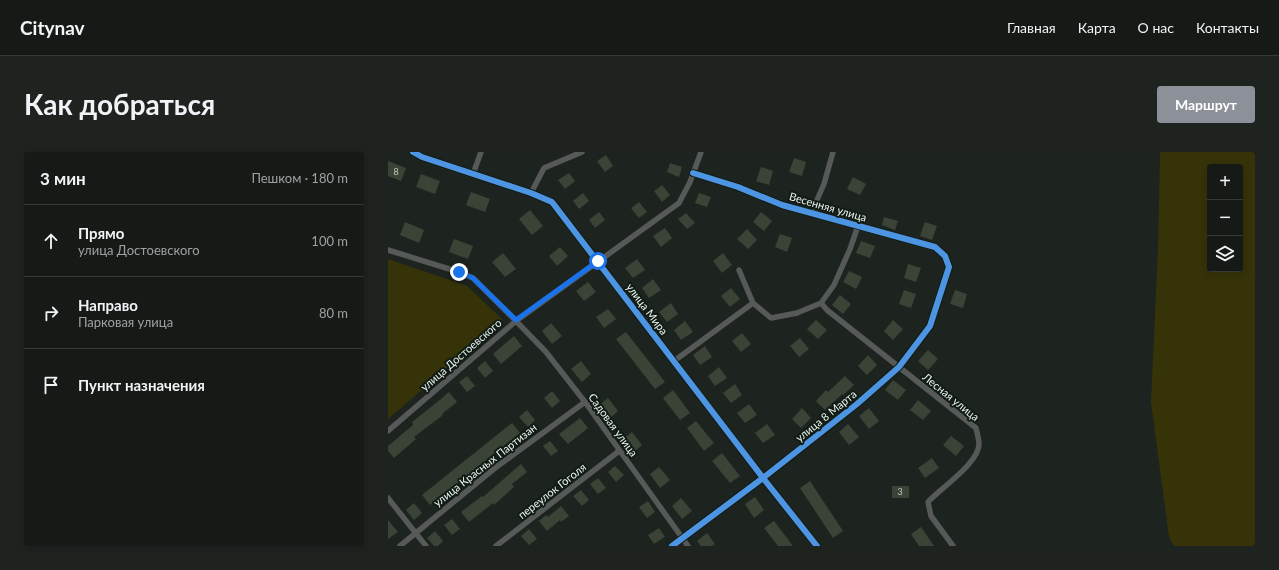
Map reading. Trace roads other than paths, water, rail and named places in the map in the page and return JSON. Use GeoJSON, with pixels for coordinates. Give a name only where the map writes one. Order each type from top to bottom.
{"type":"FeatureCollection","features":[{"type":"Feature","properties":{"kind":"street","name":"улица Мира"},"geometry":{"type":"LineString","coordinates":[[413,152],[422,157],[531,193],[552,202],[763,478],[818,546]]}},
{"type":"Feature","properties":{"kind":"street"},"geometry":{"type":"LineString","coordinates":[[473,174],[481,152]]}},
{"type":"Feature","properties":{"kind":"street"},"geometry":{"type":"LineString","coordinates":[[531,193],[544,168],[581,154],[582,152]]}},
{"type":"Feature","properties":{"kind":"street","name":"улица Достоевского"},"geometry":{"type":"LineString","coordinates":[[388,431],[516,320],[679,203],[690,182],[701,152]]}},
{"type":"Feature","properties":{"kind":"street"},"geometry":{"type":"LineString","coordinates":[[814,213],[833,152]]}},
{"type":"Feature","properties":{"kind":"street","name":"Весенняя улица"},"geometry":{"type":"LineString","coordinates":[[693,173],[738,187],[782,205],[935,247],[945,256],[949,267]]}},
{"type":"Feature","properties":{"kind":"street"},"geometry":{"type":"LineString","coordinates":[[739,270],[753,303],[771,318],[797,313],[821,303],[837,278],[858,226]]}},
{"type":"Feature","properties":{"kind":"street","name":"Садовая улица"},"geometry":{"type":"LineString","coordinates":[[388,250],[459,272],[473,278],[516,320],[546,352],[585,402],[688,546]]}},
{"type":"Feature","properties":{"kind":"street","name":"улица 8 Марта"},"geometry":{"type":"LineString","coordinates":[[672,546],[763,478],[857,404],[899,367],[930,326],[949,267]]}},
{"type":"Feature","properties":{"kind":"street"},"geometry":{"type":"LineString","coordinates":[[674,361],[753,303]]}},
{"type":"Feature","properties":{"kind":"street","name":"Лесная улица"},"geometry":{"type":"LineString","coordinates":[[821,303],[827,310],[976,428],[979,443],[977,455],[958,476],[936,493],[928,502],[931,516],[953,546]]}},
{"type":"Feature","properties":{"kind":"street","name":"улица Красных Партизан"},"geometry":{"type":"LineString","coordinates":[[400,546],[495,468],[585,402]]}},
{"type":"Feature","properties":{"kind":"street","name":"переулок Гоголя"},"geometry":{"type":"LineString","coordinates":[[496,546],[620,451]]}},
{"type":"Feature","properties":{"kind":"street"},"geometry":{"type":"LineString","coordinates":[[388,498],[426,546]]}}]}
